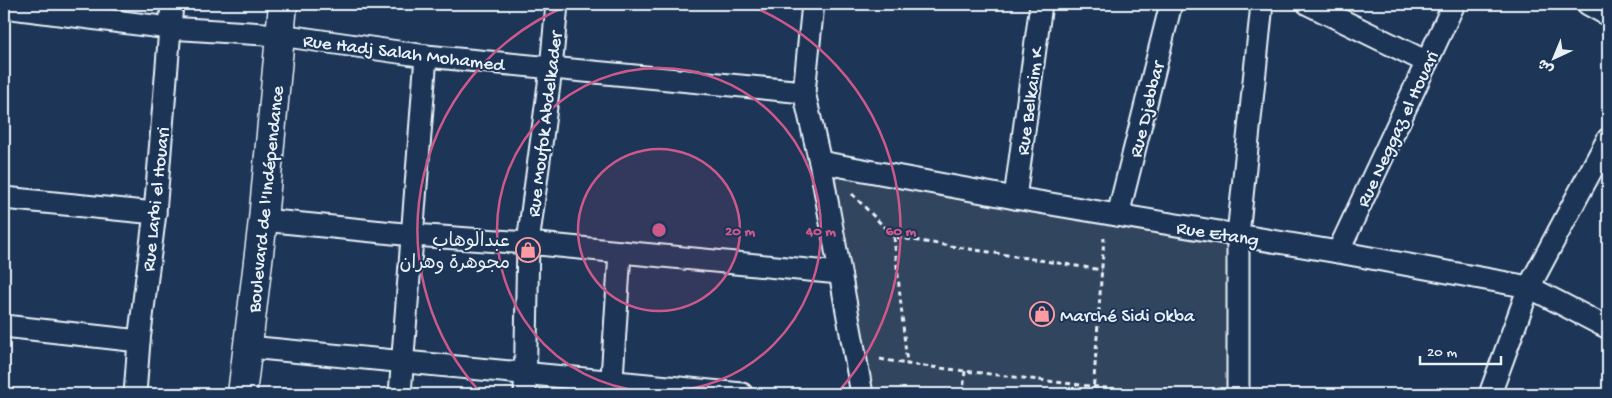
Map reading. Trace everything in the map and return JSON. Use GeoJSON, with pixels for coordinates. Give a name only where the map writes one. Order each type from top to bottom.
{"type":"FeatureCollection","features":[{"type":"Feature","properties":{"kind":"street","name":"Rue Larbi el Houari"},"geometry":{"type":"LineString","coordinates":[[135,394],[139,341],[155,213],[172,4]]}},
{"type":"Feature","properties":{"kind":"street","name":"Boulevard de l'Indépendance"},"geometry":{"type":"LineString","coordinates":[[242,394],[263,220],[284,4]]}},
{"type":"Feature","properties":{"kind":"street","name":"Rue Moufok Abdelkader"},"geometry":{"type":"LineString","coordinates":[[525,394],[527,373],[528,243],[551,69],[557,4]]}},
{"type":"Feature","properties":{"kind":"street"},"geometry":{"type":"LineString","coordinates":[[813,4],[804,92],[820,162],[862,394]]}},
{"type":"Feature","properties":{"kind":"street","name":"Rue Belkaim K"},"geometry":{"type":"LineString","coordinates":[[1015,198],[1041,4]]}},
{"type":"Feature","properties":{"kind":"street","name":"Rue Djebbar"},"geometry":{"type":"LineString","coordinates":[[1112,214],[1171,4]]}},
{"type":"Feature","properties":{"kind":"street"},"geometry":{"type":"LineString","coordinates":[[1238,394],[1238,235],[1262,4]]}},
{"type":"Feature","properties":{"kind":"street"},"geometry":{"type":"LineString","coordinates":[[1308,4],[1426,62]]}},
{"type":"Feature","properties":{"kind":"street","name":"Rue Neggaz el Houari"},"geometry":{"type":"LineString","coordinates":[[1338,252],[1454,4]]}},
{"type":"Feature","properties":{"kind":"street"},"geometry":{"type":"LineString","coordinates":[[1588,4],[1608,15]]}},
{"type":"Feature","properties":{"kind":"street","name":"Rue Hadj Salah Mohamed"},"geometry":{"type":"LineString","coordinates":[[4,7],[169,28],[280,35],[426,56],[804,92]]}},
{"type":"Feature","properties":{"kind":"street"},"geometry":{"type":"LineString","coordinates":[[400,394],[404,362],[426,56]]}},
{"type":"Feature","properties":{"kind":"street"},"geometry":{"type":"LineString","coordinates":[[1490,394],[1529,287],[1608,139]]}},
{"type":"Feature","properties":{"kind":"street","name":"Rue Etang"},"geometry":{"type":"LineString","coordinates":[[820,162],[1015,198],[1338,252],[1529,287],[1608,328]]}},
{"type":"Feature","properties":{"kind":"street"},"geometry":{"type":"LineString","coordinates":[[4,198],[155,213]]}},
{"type":"Feature","properties":{"kind":"street"},"geometry":{"type":"LineString","coordinates":[[263,220],[839,273]]}},
{"type":"Feature","properties":{"kind":"street"},"geometry":{"type":"LineString","coordinates":[[611,388],[620,252]]}},
{"type":"Feature","properties":{"kind":"street"},"geometry":{"type":"LineString","coordinates":[[4,326],[139,341]]}},
{"type":"Feature","properties":{"kind":"street"},"geometry":{"type":"LineString","coordinates":[[248,347],[527,373],[611,388],[742,394]]}},
{"type":"Feature","properties":{"kind":"path"},"geometry":{"type":"LineString","coordinates":[[820,162],[894,237],[1102,270]]}},
{"type":"Feature","properties":{"kind":"path"},"geometry":{"type":"LineString","coordinates":[[1093,394],[1102,270],[1112,214]]}},
{"type":"Feature","properties":{"kind":"path"},"geometry":{"type":"LineString","coordinates":[[894,237],[907,364],[1155,394]]}},
{"type":"Feature","properties":{"kind":"path"},"geometry":{"type":"LineString","coordinates":[[963,394],[965,371]]}},
{"type":"Feature","properties":{"kind":"shaded area","name":"Marché Sidi Okba"},"geometry":{"type":"Polygon","coordinates":[[[820,162],[1238,235],[1238,394],[862,394],[820,162]]]}},
{"type":"Feature","properties":{"kind":"place","name":"عبدالوهاب مجوهرة وهران"},"geometry":{"type":"Point","coordinates":[528,250]}},
{"type":"Feature","properties":{"kind":"place","name":"Marché Sidi Okba"},"geometry":{"type":"Point","coordinates":[1042,314]}}]}
